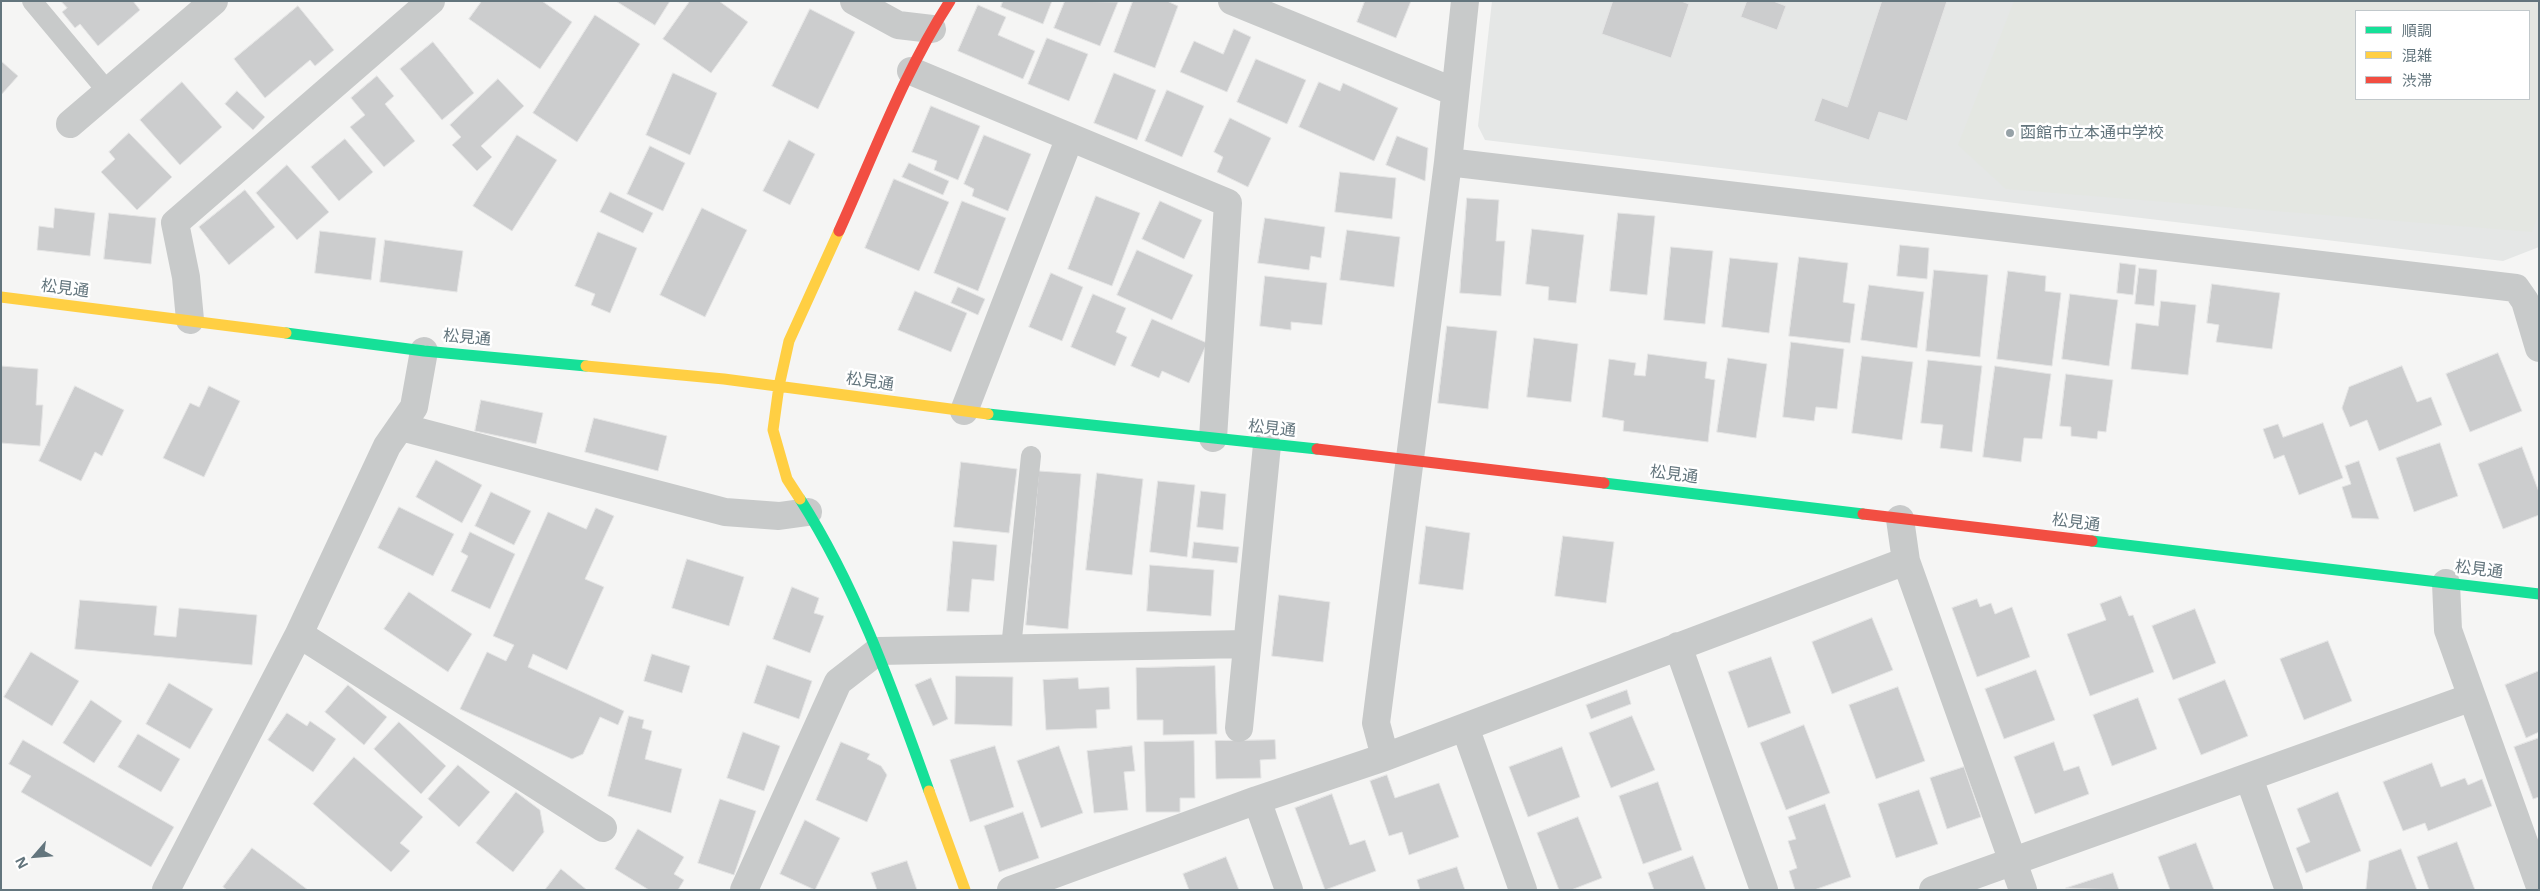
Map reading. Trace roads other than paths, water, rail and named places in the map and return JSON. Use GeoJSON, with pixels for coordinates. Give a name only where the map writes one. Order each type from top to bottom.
{"type":"FeatureCollection","features":[{"type":"Feature","properties":{"kind":"street"},"geometry":{"type":"LineString","coordinates":[[70,124],[214,1]]}},
{"type":"Feature","properties":{"kind":"street"},"geometry":{"type":"LineString","coordinates":[[190,320],[186,277],[175,223],[431,1]]}},
{"type":"Feature","properties":{"kind":"street"},"geometry":{"type":"LineString","coordinates":[[854,1],[898,25],[932,30]]}},
{"type":"Feature","properties":{"kind":"street"},"geometry":{"type":"LineString","coordinates":[[950,1],[932,30],[911,71],[789,341],[779,386],[774,430],[787,478],[826,540],[878,651],[965,890]]}},
{"type":"Feature","properties":{"kind":"street"},"geometry":{"type":"LineString","coordinates":[[1233,1],[1455,92]]}},
{"type":"Feature","properties":{"kind":"street"},"geometry":{"type":"LineString","coordinates":[[1385,757],[1376,724],[1448,162],[1465,1]]}},
{"type":"Feature","properties":{"kind":"street"},"geometry":{"type":"LineString","coordinates":[[911,71],[1228,203],[1213,438]]}},
{"type":"Feature","properties":{"kind":"street"},"geometry":{"type":"LineString","coordinates":[[964,411],[1070,137]]}},
{"type":"Feature","properties":{"kind":"street"},"geometry":{"type":"LineString","coordinates":[[1448,162],[2516,288],[2534,314],[2539,348]]}},
{"type":"Feature","properties":{"kind":"street","name":"松見通"},"geometry":{"type":"LineString","coordinates":[[1,297],[424,351],[779,386],[964,411],[1410,460],[2539,594]]}},
{"type":"Feature","properties":{"kind":"street"},"geometry":{"type":"LineString","coordinates":[[166,890],[299,634],[387,446],[414,407],[424,351]]}},
{"type":"Feature","properties":{"kind":"street"},"geometry":{"type":"LineString","coordinates":[[400,428],[725,512],[779,516],[808,512]]}},
{"type":"Feature","properties":{"kind":"street"},"geometry":{"type":"LineString","coordinates":[[1239,728],[1267,445]]}},
{"type":"Feature","properties":{"kind":"street"},"geometry":{"type":"LineString","coordinates":[[1900,519],[1906,561],[2023,890]]}},
{"type":"Feature","properties":{"kind":"street"},"geometry":{"type":"LineString","coordinates":[[1010,890],[1258,800],[1385,757],[1906,561]]}},
{"type":"Feature","properties":{"kind":"street"},"geometry":{"type":"LineString","coordinates":[[2446,583],[2448,630],[2539,884]]}},
{"type":"Feature","properties":{"kind":"street"},"geometry":{"type":"LineString","coordinates":[[299,634],[603,828]]}},
{"type":"Feature","properties":{"kind":"street"},"geometry":{"type":"LineString","coordinates":[[744,890],[838,682],[878,651],[1247,644]]}},
{"type":"Feature","properties":{"kind":"street"},"geometry":{"type":"LineString","coordinates":[[1678,646],[1764,890]]}},
{"type":"Feature","properties":{"kind":"street"},"geometry":{"type":"LineString","coordinates":[[1933,890],[2472,697]]}},
{"type":"Feature","properties":{"kind":"street"},"geometry":{"type":"LineString","coordinates":[[1465,727],[1523,890]]}},
{"type":"Feature","properties":{"kind":"street"},"geometry":{"type":"LineString","coordinates":[[2249,778],[2288,890]]}},
{"type":"Feature","properties":{"kind":"street"},"geometry":{"type":"LineString","coordinates":[[1258,800],[1289,890]]}},
{"type":"Feature","properties":{"kind":"lane"},"geometry":{"type":"LineString","coordinates":[[32,1],[108,92]]}},
{"type":"Feature","properties":{"kind":"lane"},"geometry":{"type":"LineString","coordinates":[[1010,648],[1031,456]]}},
{"type":"Feature","properties":{"kind":"place","name":"函館市立本通中学校"},"geometry":{"type":"Point","coordinates":[2010,133]}}]}
